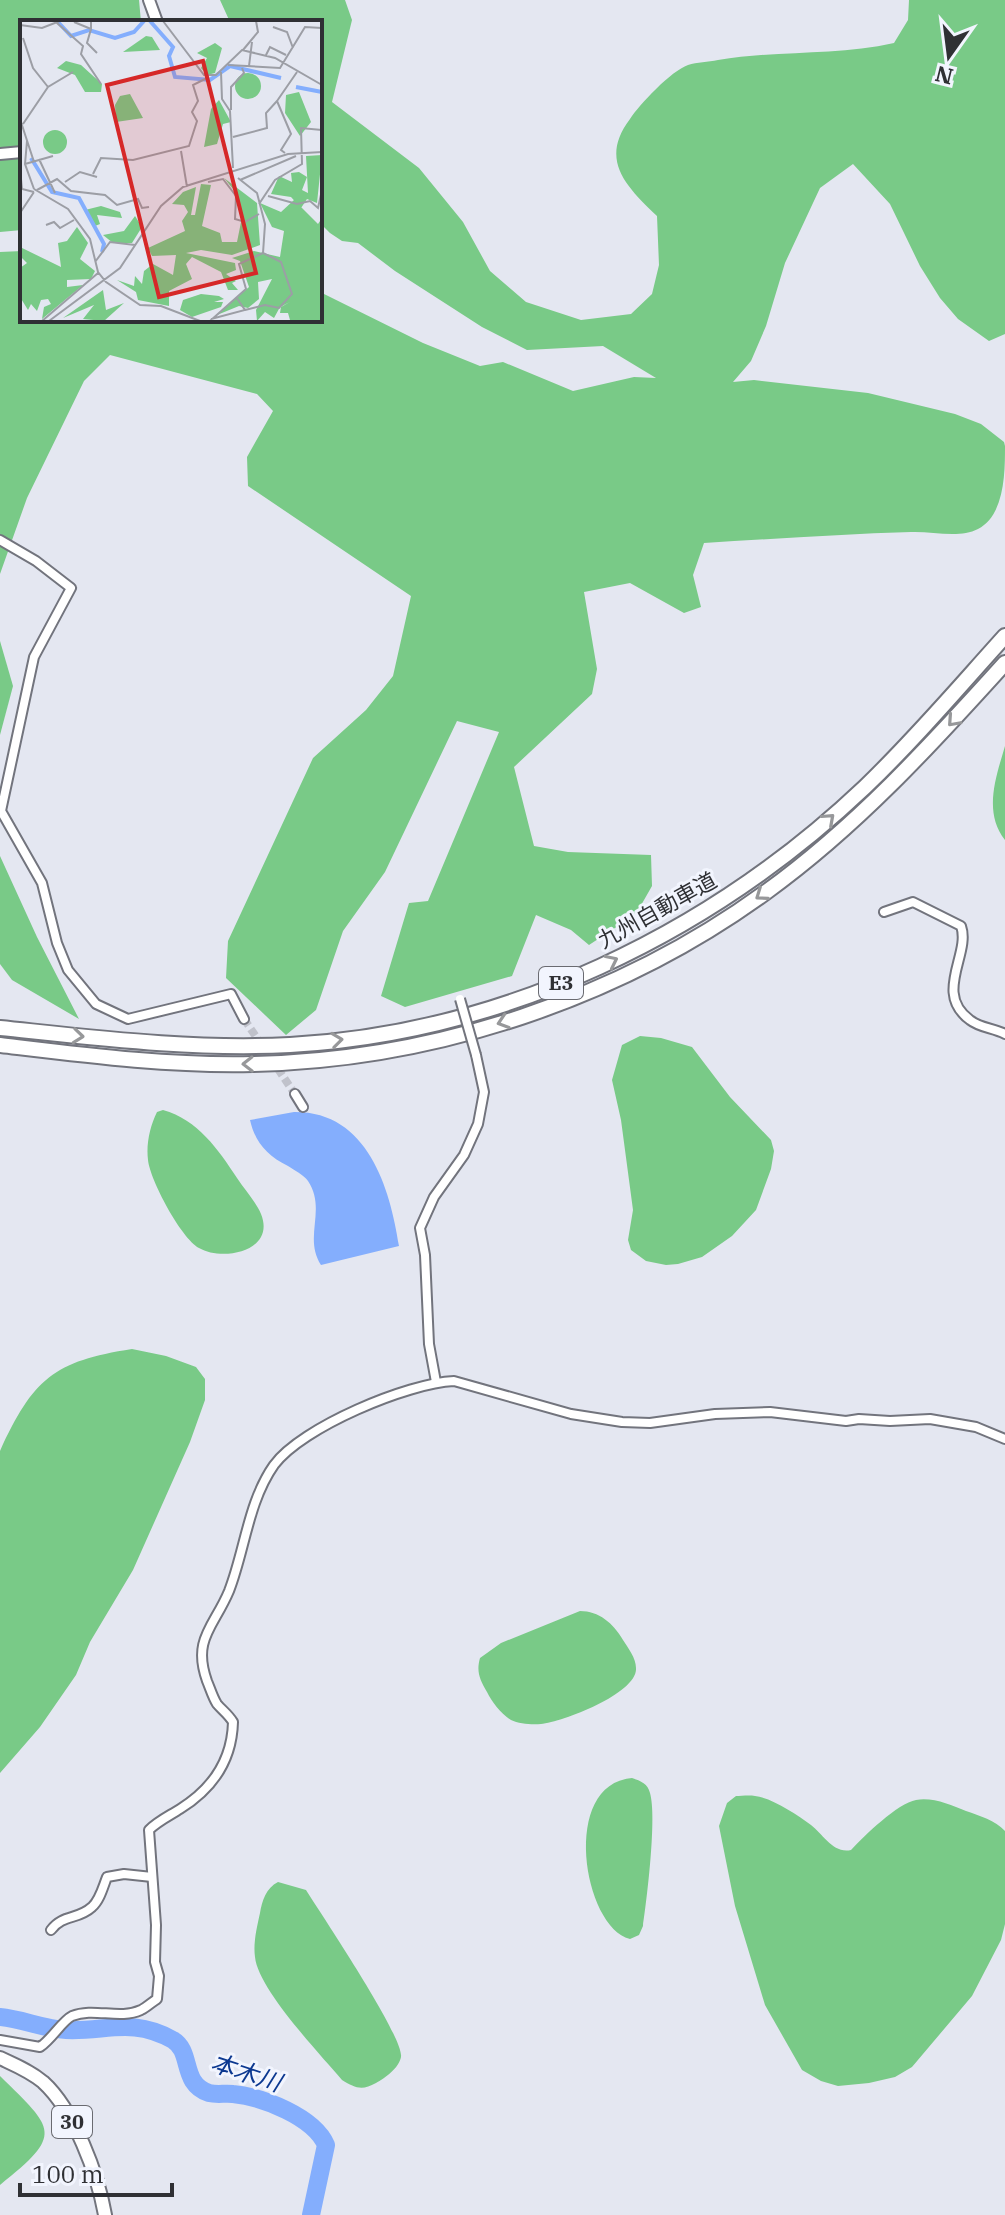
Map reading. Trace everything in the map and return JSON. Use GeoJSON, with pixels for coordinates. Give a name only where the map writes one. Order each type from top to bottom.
{"type":"FeatureCollection","features":[{"type":"Feature","properties":{"kind":"highway","name":"九州自動車道"},"geometry":{"type":"LineString","coordinates":[[0,1028],[158,1044],[292,1045],[383,1034],[444,1022],[551,987],[634,950],[711,908],[786,855],[892,760],[1005,636]]}},
{"type":"Feature","properties":{"kind":"highway","name":"九州自動車道"},"geometry":{"type":"LineString","coordinates":[[0,1045],[209,1064],[304,1061],[346,1057],[454,1037],[554,1004],[650,962],[716,925],[766,892],[875,801],[1005,663]]}},
{"type":"Feature","properties":{"kind":"main road","name":"30"},"geometry":{"type":"LineString","coordinates":[[0,2058],[43,2082],[68,2114],[96,2181],[105,2215]]}},
{"type":"Feature","properties":{"kind":"street"},"geometry":{"type":"LineString","coordinates":[[149,0],[156,20]]}},
{"type":"Feature","properties":{"kind":"street"},"geometry":{"type":"LineString","coordinates":[[0,154],[20,152]]}},
{"type":"Feature","properties":{"kind":"street"},"geometry":{"type":"LineString","coordinates":[[0,540],[36,561],[71,588],[34,657],[1,811],[42,883],[57,943],[68,970],[96,1004],[128,1019],[231,994],[244,1019]]}},
{"type":"Feature","properties":{"kind":"street"},"geometry":{"type":"LineString","coordinates":[[884,912],[913,902],[941,913],[961,926],[963,943],[954,973],[957,1002],[970,1020],[1005,1034]]}},
{"type":"Feature","properties":{"kind":"street"},"geometry":{"type":"LineString","coordinates":[[436,1382],[429,1344],[425,1255],[420,1228],[434,1197],[464,1155],[478,1124],[484,1092],[460,999]]}},
{"type":"Feature","properties":{"kind":"street"},"geometry":{"type":"LineString","coordinates":[[295,1094],[303,1107]]}},
{"type":"Feature","properties":{"kind":"street"},"geometry":{"type":"LineString","coordinates":[[0,2040],[40,2047],[51,2039],[68,2017],[85,2013],[124,2014],[141,2010],[157,1999],[159,1976],[155,1962],[156,1925],[149,1830],[208,1789],[222,1766],[232,1740],[233,1722],[217,1703],[202,1665],[202,1642],[229,1592],[250,1515],[275,1464],[314,1432],[350,1412],[436,1382],[454,1381],[571,1414],[622,1422],[650,1423],[715,1414],[770,1412],[846,1421],[930,1419],[976,1427],[1005,1439]]}},
{"type":"Feature","properties":{"kind":"street"},"geometry":{"type":"LineString","coordinates":[[51,1930],[59,1920],[91,1908],[99,1898],[107,1877],[124,1874],[152,1877]]}},
{"type":"Feature","properties":{"kind":"green space"},"geometry":{"type":"Polygon","coordinates":[[[0,0],[139,0],[141,20],[20,20],[20,230],[0,232],[0,0]]]}},
{"type":"Feature","properties":{"kind":"green space"},"geometry":{"type":"Polygon","coordinates":[[[220,0],[345,0],[352,20],[332,102],[419,168],[463,222],[490,271],[526,302],[581,320],[631,314],[652,294],[659,265],[657,216],[635,194],[620,172],[617,147],[621,134],[635,113],[673,74],[688,65],[740,57],[851,50],[894,43],[908,20],[909,0],[1005,0],[1005,334],[989,341],[958,319],[920,266],[890,204],[853,164],[820,188],[785,263],[766,326],[751,361],[733,382],[754,380],[868,393],[955,414],[981,424],[1005,446],[1002,492],[994,514],[978,529],[962,534],[885,533],[704,543],[693,575],[701,607],[684,613],[630,583],[584,592],[597,669],[592,694],[514,767],[534,846],[568,852],[651,855],[652,886],[636,914],[589,945],[571,930],[536,915],[512,976],[405,1007],[381,996],[409,903],[428,901],[499,732],[457,721],[385,872],[343,931],[316,1010],[286,1035],[226,978],[228,941],[313,758],[366,710],[393,676],[411,596],[248,486],[247,457],[273,411],[257,394],[110,355],[84,381],[27,498],[0,574],[0,252],[20,251],[20,322],[322,322],[322,293],[423,343],[480,366],[503,362],[573,391],[634,377],[656,378],[603,346],[527,350],[482,327],[395,271],[358,243],[342,241],[330,233],[322,225],[322,20],[229,20],[220,0]]]}},
{"type":"Feature","properties":{"kind":"green space"},"geometry":{"type":"Polygon","coordinates":[[[0,641],[13,686],[0,735],[0,641]]]}},
{"type":"Feature","properties":{"kind":"green space"},"geometry":{"type":"Polygon","coordinates":[[[1005,746],[1005,840],[994,818],[993,794],[1005,746]]]}},
{"type":"Feature","properties":{"kind":"green space"},"geometry":{"type":"Polygon","coordinates":[[[0,856],[79,1019],[12,980],[0,964],[0,856]]]}},
{"type":"Feature","properties":{"kind":"green space"},"geometry":{"type":"Polygon","coordinates":[[[640,1036],[692,1047],[730,1097],[771,1140],[774,1151],[756,1210],[732,1236],[702,1257],[678,1264],[646,1261],[631,1250],[628,1240],[633,1210],[621,1120],[612,1080],[622,1045],[640,1036]]]}},
{"type":"Feature","properties":{"kind":"green space"},"geometry":{"type":"Polygon","coordinates":[[[163,1110],[187,1121],[206,1137],[253,1200],[264,1227],[254,1245],[233,1253],[209,1252],[192,1242],[175,1221],[154,1181],[148,1160],[151,1129],[157,1112],[163,1110]]]}},
{"type":"Feature","properties":{"kind":"green space"},"geometry":{"type":"Polygon","coordinates":[[[132,1349],[166,1356],[196,1367],[205,1379],[205,1400],[190,1442],[133,1570],[90,1642],[76,1675],[40,1727],[0,1773],[0,1451],[24,1406],[49,1378],[83,1360],[132,1349]]]}},
{"type":"Feature","properties":{"kind":"green space"},"geometry":{"type":"Polygon","coordinates":[[[580,1611],[599,1616],[615,1628],[635,1661],[633,1678],[598,1705],[565,1718],[538,1724],[511,1720],[497,1708],[482,1684],[480,1658],[501,1643],[580,1611]]]}},
{"type":"Feature","properties":{"kind":"green space"},"geometry":{"type":"Polygon","coordinates":[[[632,1778],[644,1783],[649,1790],[652,1820],[643,1926],[639,1935],[630,1939],[614,1929],[600,1910],[586,1856],[587,1828],[595,1804],[609,1786],[632,1778]]]}},
{"type":"Feature","properties":{"kind":"green space"},"geometry":{"type":"Polygon","coordinates":[[[736,1796],[762,1797],[776,1803],[811,1825],[834,1846],[845,1850],[851,1850],[891,1813],[916,1800],[948,1804],[987,1819],[1005,1831],[1005,1924],[1001,1940],[972,1996],[912,2067],[895,2077],[838,2086],[802,2070],[765,2005],[735,1906],[719,1826],[727,1803],[736,1796]]]}},
{"type":"Feature","properties":{"kind":"green space"},"geometry":{"type":"Polygon","coordinates":[[[278,1882],[306,1890],[390,2026],[401,2057],[398,2065],[367,2087],[359,2088],[342,2080],[291,2021],[259,1970],[255,1946],[261,1908],[268,1891],[278,1882]]]}},
{"type":"Feature","properties":{"kind":"green space"},"geometry":{"type":"Polygon","coordinates":[[[0,2076],[32,2109],[45,2132],[35,2154],[0,2185],[0,2076]]]}},
{"type":"Feature","properties":{"kind":"water"},"geometry":{"type":"Polygon","coordinates":[[[294,1112],[319,1115],[340,1124],[357,1138],[381,1177],[399,1246],[321,1265],[314,1244],[316,1202],[308,1181],[268,1153],[255,1135],[250,1120],[294,1112]]]}},
{"type":"Feature","properties":{"kind":"waterway","name":"本木川"},"geometry":{"type":"LineString","coordinates":[[0,2017],[58,2029],[132,2027],[158,2033],[179,2045],[190,2075],[200,2088],[212,2094],[258,2099],[299,2117],[320,2135],[326,2145],[311,2215]]}},
{"type":"Feature","properties":{"kind":"tunnel"},"geometry":{"type":"LineString","coordinates":[[244,1019],[295,1094]]}}]}
